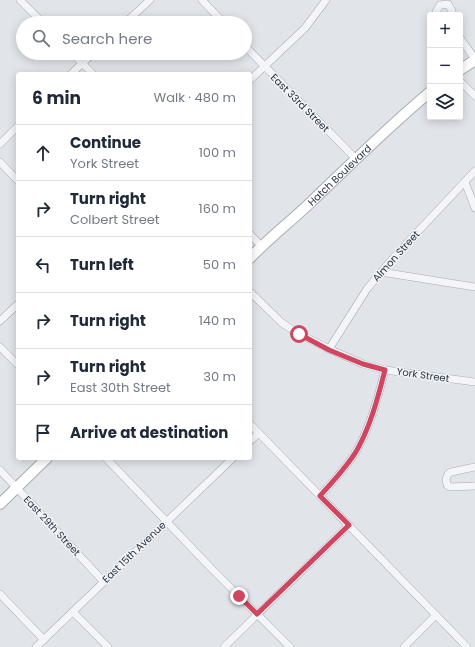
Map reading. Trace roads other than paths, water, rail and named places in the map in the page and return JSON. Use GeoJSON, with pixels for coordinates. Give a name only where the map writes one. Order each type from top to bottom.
{"type":"FeatureCollection","features":[{"type":"Feature","properties":{"kind":"main road"},"geometry":{"type":"LineString","coordinates":[[463,68],[475,60]]}},
{"type":"Feature","properties":{"kind":"main road","name":"Hatch Boulevard"},"geometry":{"type":"LineString","coordinates":[[252,256],[261,246],[310,204],[389,128],[427,95]]}},
{"type":"Feature","properties":{"kind":"main road"},"geometry":{"type":"LineString","coordinates":[[0,504],[45,460]]}},
{"type":"Feature","properties":{"kind":"street"},"geometry":{"type":"LineString","coordinates":[[20,0],[36,16]]}},
{"type":"Feature","properties":{"kind":"street"},"geometry":{"type":"LineString","coordinates":[[133,16],[150,0]]}},
{"type":"Feature","properties":{"kind":"street"},"geometry":{"type":"LineString","coordinates":[[202,0],[217,16]]}},
{"type":"Feature","properties":{"kind":"street"},"geometry":{"type":"LineString","coordinates":[[252,78],[304,28],[326,0]]}},
{"type":"Feature","properties":{"kind":"street"},"geometry":{"type":"LineString","coordinates":[[436,12],[440,5],[448,4],[452,12]]}},
{"type":"Feature","properties":{"kind":"street"},"geometry":{"type":"LineString","coordinates":[[463,42],[475,60]]}},
{"type":"Feature","properties":{"kind":"street","name":"East 33rd Street"},"geometry":{"type":"LineString","coordinates":[[252,53],[356,159]]}},
{"type":"Feature","properties":{"kind":"street"},"geometry":{"type":"LineString","coordinates":[[79,60],[91,72]]}},
{"type":"Feature","properties":{"kind":"street"},"geometry":{"type":"LineString","coordinates":[[73,72],[85,60]]}},
{"type":"Feature","properties":{"kind":"street"},"geometry":{"type":"LineString","coordinates":[[463,84],[475,96]]}},
{"type":"Feature","properties":{"kind":"street"},"geometry":{"type":"LineString","coordinates":[[0,144],[16,128]]}},
{"type":"Feature","properties":{"kind":"street"},"geometry":{"type":"LineString","coordinates":[[0,162],[16,179]]}},
{"type":"Feature","properties":{"kind":"street","name":"Almon Street"},"geometry":{"type":"LineString","coordinates":[[329,350],[360,298],[381,272],[475,172]]}},
{"type":"Feature","properties":{"kind":"street"},"geometry":{"type":"LineString","coordinates":[[465,182],[475,208]]}},
{"type":"Feature","properties":{"kind":"street"},"geometry":{"type":"LineString","coordinates":[[252,236],[261,246]]}},
{"type":"Feature","properties":{"kind":"street"},"geometry":{"type":"LineString","coordinates":[[381,272],[475,287]]}},
{"type":"Feature","properties":{"kind":"street","name":"York Street"},"geometry":{"type":"LineString","coordinates":[[252,294],[282,323],[299,334],[329,350],[363,364],[385,370],[475,382]]}},
{"type":"Feature","properties":{"kind":"street"},"geometry":{"type":"LineString","coordinates":[[0,321],[16,306]]}},
{"type":"Feature","properties":{"kind":"street"},"geometry":{"type":"LineString","coordinates":[[0,347],[16,364]]}},
{"type":"Feature","properties":{"kind":"street"},"geometry":{"type":"LineString","coordinates":[[320,496],[349,462],[367,431],[385,370]]}},
{"type":"Feature","properties":{"kind":"street"},"geometry":{"type":"LineString","coordinates":[[252,426],[468,647]]}},
{"type":"Feature","properties":{"kind":"street"},"geometry":{"type":"LineString","coordinates":[[252,440],[259,433]]}},
{"type":"Feature","properties":{"kind":"street"},"geometry":{"type":"LineString","coordinates":[[108,460],[290,647]]}},
{"type":"Feature","properties":{"kind":"street","name":"East 15th Avenue"},"geometry":{"type":"LineString","coordinates":[[36,647],[231,460]]}},
{"type":"Feature","properties":{"kind":"street"},"geometry":{"type":"LineString","coordinates":[[475,467],[451,472],[448,474],[446,479],[447,485],[450,487],[475,486]]}},
{"type":"Feature","properties":{"kind":"street","name":"East 29th Street"},"geometry":{"type":"LineString","coordinates":[[0,470],[104,582]]}},
{"type":"Feature","properties":{"kind":"street"},"geometry":{"type":"LineString","coordinates":[[224,647],[349,525]]}},
{"type":"Feature","properties":{"kind":"street"},"geometry":{"type":"LineString","coordinates":[[0,594],[44,640]]}},
{"type":"Feature","properties":{"kind":"street"},"geometry":{"type":"LineString","coordinates":[[73,612],[108,647]]}},
{"type":"Feature","properties":{"kind":"street"},"geometry":{"type":"LineString","coordinates":[[404,647],[436,615]]}}]}
